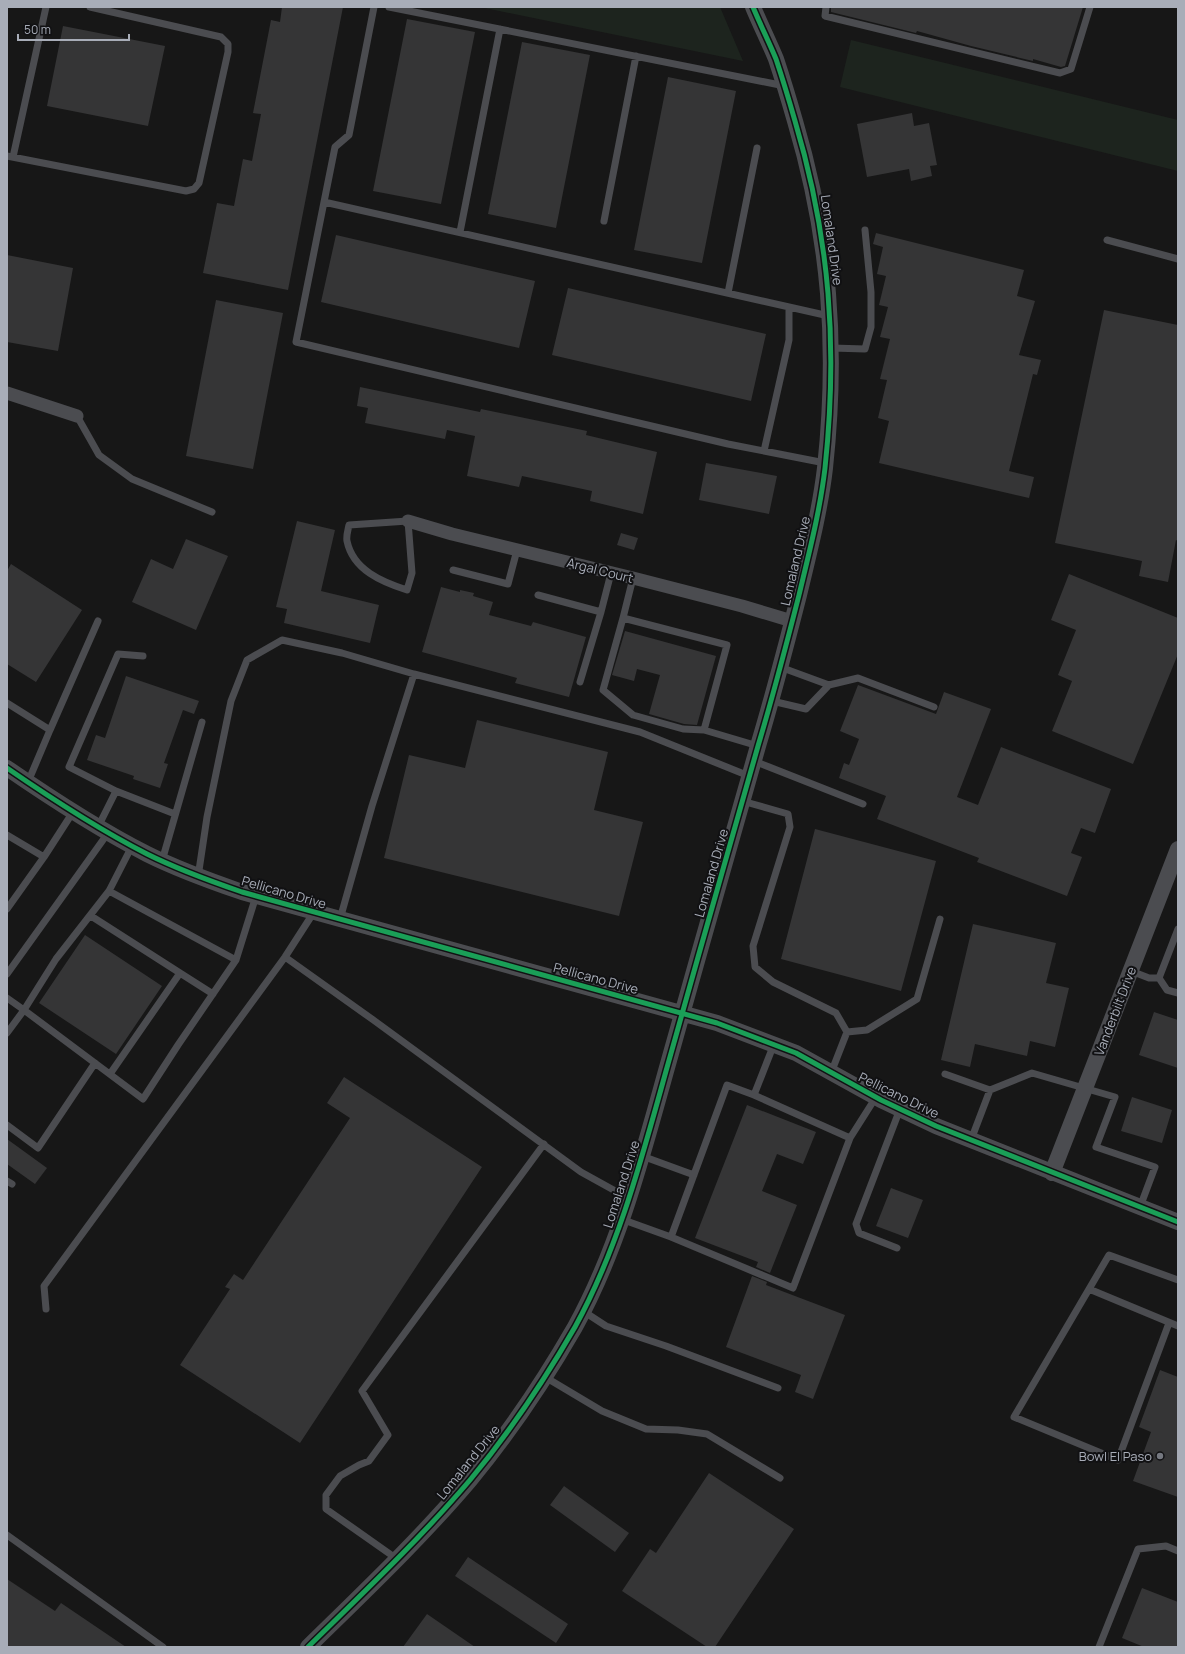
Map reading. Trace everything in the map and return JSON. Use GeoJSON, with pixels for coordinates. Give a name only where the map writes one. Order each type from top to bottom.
{"type":"FeatureCollection","features":[{"type":"Feature","properties":{"kind":"street","name":"Lomaland Drive"},"geometry":{"type":"LineString","coordinates":[[308,1647],[470,1480],[503,1437],[545,1377],[582,1311],[613,1244],[642,1156],[749,776],[772,701],[812,542],[820,503],[830,401],[832,348],[823,246],[814,192],[785,86],[752,7]]}},
{"type":"Feature","properties":{"kind":"street"},"geometry":{"type":"LineString","coordinates":[[7,393],[77,416]]}},
{"type":"Feature","properties":{"kind":"street","name":"Argal Court"},"geometry":{"type":"LineString","coordinates":[[408,521],[517,550],[611,572],[742,606],[792,621]]}},
{"type":"Feature","properties":{"kind":"street","name":"Pellicano Drive"},"geometry":{"type":"LineString","coordinates":[[7,768],[103,830],[132,846],[198,877],[256,896],[717,1023],[796,1053],[900,1109],[971,1140],[1178,1222]]}},
{"type":"Feature","properties":{"kind":"street","name":"Vanderbilt Drive"},"geometry":{"type":"LineString","coordinates":[[1052,1173],[1178,849]]}},
{"type":"Feature","properties":{"kind":"lane"},"geometry":{"type":"LineString","coordinates":[[46,7],[10,156],[186,191],[194,189],[199,183],[228,52],[228,44],[222,37],[90,7]]}},
{"type":"Feature","properties":{"kind":"lane"},"geometry":{"type":"LineString","coordinates":[[374,7],[349,135],[335,147],[296,342],[721,442],[825,463]]}},
{"type":"Feature","properties":{"kind":"lane"},"geometry":{"type":"LineString","coordinates":[[389,7],[785,86]]}},
{"type":"Feature","properties":{"kind":"lane"},"geometry":{"type":"LineString","coordinates":[[826,7],[825,16],[1060,73],[1071,69],[1090,7]]}},
{"type":"Feature","properties":{"kind":"lane"},"geometry":{"type":"LineString","coordinates":[[460,232],[500,29]]}},
{"type":"Feature","properties":{"kind":"lane"},"geometry":{"type":"LineString","coordinates":[[604,220],[636,56]]}},
{"type":"Feature","properties":{"kind":"lane"},"geometry":{"type":"LineString","coordinates":[[728,293],[757,148]]}},
{"type":"Feature","properties":{"kind":"lane"},"geometry":{"type":"LineString","coordinates":[[324,202],[830,316]]}},
{"type":"Feature","properties":{"kind":"lane"},"geometry":{"type":"LineString","coordinates":[[832,348],[865,349],[871,327],[871,299],[865,230]]}},
{"type":"Feature","properties":{"kind":"lane"},"geometry":{"type":"LineString","coordinates":[[1107,240],[1178,259]]}},
{"type":"Feature","properties":{"kind":"lane"},"geometry":{"type":"LineString","coordinates":[[764,451],[789,340],[789,307]]}},
{"type":"Feature","properties":{"kind":"lane"},"geometry":{"type":"LineString","coordinates":[[77,416],[99,455],[132,479],[212,512]]}},
{"type":"Feature","properties":{"kind":"lane"},"geometry":{"type":"LineString","coordinates":[[408,521],[412,573],[407,590],[387,583],[364,570],[352,555],[347,539],[349,525],[408,521]]}},
{"type":"Feature","properties":{"kind":"lane"},"geometry":{"type":"LineString","coordinates":[[453,570],[508,584],[517,550]]}},
{"type":"Feature","properties":{"kind":"lane"},"geometry":{"type":"LineString","coordinates":[[580,682],[601,612],[611,572]]}},
{"type":"Feature","properties":{"kind":"lane"},"geometry":{"type":"LineString","coordinates":[[633,578],[603,690],[633,715],[683,729],[704,730],[863,804]]}},
{"type":"Feature","properties":{"kind":"lane"},"geometry":{"type":"LineString","coordinates":[[538,595],[601,612]]}},
{"type":"Feature","properties":{"kind":"lane"},"geometry":{"type":"LineString","coordinates":[[623,618],[727,645],[704,730]]}},
{"type":"Feature","properties":{"kind":"lane"},"geometry":{"type":"LineString","coordinates":[[28,782],[98,621]]}},
{"type":"Feature","properties":{"kind":"lane"},"geometry":{"type":"LineString","coordinates":[[198,877],[207,817],[230,701],[247,660],[282,640],[342,653],[414,674],[640,732],[749,776]]}},
{"type":"Feature","properties":{"kind":"lane"},"geometry":{"type":"LineString","coordinates":[[143,656],[118,654],[69,767],[116,791],[175,814]]}},
{"type":"Feature","properties":{"kind":"lane"},"geometry":{"type":"LineString","coordinates":[[780,666],[829,685]]}},
{"type":"Feature","properties":{"kind":"lane"},"geometry":{"type":"LineString","coordinates":[[340,919],[372,806],[414,674]]}},
{"type":"Feature","properties":{"kind":"lane"},"geometry":{"type":"LineString","coordinates":[[772,701],[806,710],[829,685],[858,678],[934,706]]}},
{"type":"Feature","properties":{"kind":"lane"},"geometry":{"type":"LineString","coordinates":[[7,703],[50,730]]}},
{"type":"Feature","properties":{"kind":"lane"},"geometry":{"type":"LineString","coordinates":[[162,860],[202,722]]}},
{"type":"Feature","properties":{"kind":"lane"},"geometry":{"type":"LineString","coordinates":[[7,974],[103,830],[116,791]]}},
{"type":"Feature","properties":{"kind":"lane"},"geometry":{"type":"LineString","coordinates":[[742,801],[788,814],[790,827],[753,946],[755,967],[773,982],[836,1013],[847,1032]]}},
{"type":"Feature","properties":{"kind":"lane"},"geometry":{"type":"LineString","coordinates":[[7,909],[44,857],[73,812]]}},
{"type":"Feature","properties":{"kind":"lane"},"geometry":{"type":"LineString","coordinates":[[7,834],[44,857]]}},
{"type":"Feature","properties":{"kind":"lane"},"geometry":{"type":"LineString","coordinates":[[7,1033],[24,1010],[56,959],[109,891],[132,846]]}},
{"type":"Feature","properties":{"kind":"lane"},"geometry":{"type":"LineString","coordinates":[[109,891],[236,960]]}},
{"type":"Feature","properties":{"kind":"lane"},"geometry":{"type":"LineString","coordinates":[[7,998],[143,1099],[236,960],[256,896]]}},
{"type":"Feature","properties":{"kind":"lane"},"geometry":{"type":"LineString","coordinates":[[46,1309],[44,1286],[285,957],[314,912]]}},
{"type":"Feature","properties":{"kind":"lane"},"geometry":{"type":"LineString","coordinates":[[91,916],[213,994]]}},
{"type":"Feature","properties":{"kind":"lane"},"geometry":{"type":"LineString","coordinates":[[847,1032],[867,1030],[917,999],[940,919]]}},
{"type":"Feature","properties":{"kind":"lane"},"geometry":{"type":"LineString","coordinates":[[1159,978],[1178,929]]}},
{"type":"Feature","properties":{"kind":"lane"},"geometry":{"type":"LineString","coordinates":[[285,957],[372,1018],[581,1172],[628,1198]]}},
{"type":"Feature","properties":{"kind":"lane"},"geometry":{"type":"LineString","coordinates":[[1131,971],[1149,978],[1159,978]]}},
{"type":"Feature","properties":{"kind":"lane"},"geometry":{"type":"LineString","coordinates":[[110,1074],[180,973]]}},
{"type":"Feature","properties":{"kind":"lane"},"geometry":{"type":"LineString","coordinates":[[1159,978],[1167,990],[1178,993]]}},
{"type":"Feature","properties":{"kind":"lane"},"geometry":{"type":"LineString","coordinates":[[831,1073],[847,1032]]}},
{"type":"Feature","properties":{"kind":"lane"},"geometry":{"type":"LineString","coordinates":[[754,1095],[774,1044]]}},
{"type":"Feature","properties":{"kind":"lane"},"geometry":{"type":"LineString","coordinates":[[7,1125],[38,1148],[95,1063]]}},
{"type":"Feature","properties":{"kind":"lane"},"geometry":{"type":"LineString","coordinates":[[945,1074],[990,1090],[1032,1073],[1115,1097],[1096,1147],[1155,1167],[1140,1207]]}},
{"type":"Feature","properties":{"kind":"lane"},"geometry":{"type":"LineString","coordinates":[[671,1237],[727,1085],[754,1095],[850,1138]]}},
{"type":"Feature","properties":{"kind":"lane"},"geometry":{"type":"LineString","coordinates":[[971,1140],[990,1090]]}},
{"type":"Feature","properties":{"kind":"lane"},"geometry":{"type":"LineString","coordinates":[[621,1219],[671,1237],[793,1288],[850,1138],[876,1097]]}},
{"type":"Feature","properties":{"kind":"lane"},"geometry":{"type":"LineString","coordinates":[[897,1248],[859,1233],[856,1224],[900,1109]]}},
{"type":"Feature","properties":{"kind":"lane"},"geometry":{"type":"LineString","coordinates":[[396,1558],[326,1509],[326,1495],[340,1476],[369,1461],[388,1435],[362,1391],[544,1144]]}},
{"type":"Feature","properties":{"kind":"lane"},"geometry":{"type":"LineString","coordinates":[[642,1156],[694,1175]]}},
{"type":"Feature","properties":{"kind":"lane"},"geometry":{"type":"LineString","coordinates":[[1169,1323],[1118,1460],[1014,1417],[1109,1255],[1178,1280]]}},
{"type":"Feature","properties":{"kind":"lane"},"geometry":{"type":"LineString","coordinates":[[1089,1289],[1178,1326]]}},
{"type":"Feature","properties":{"kind":"lane"},"geometry":{"type":"LineString","coordinates":[[582,1311],[606,1326],[666,1346],[778,1388]]}},
{"type":"Feature","properties":{"kind":"lane"},"geometry":{"type":"LineString","coordinates":[[545,1377],[602,1411],[646,1430],[678,1430],[707,1434],[780,1478]]}},
{"type":"Feature","properties":{"kind":"lane"},"geometry":{"type":"LineString","coordinates":[[7,1535],[154,1644],[163,1647]]}},
{"type":"Feature","properties":{"kind":"lane"},"geometry":{"type":"LineString","coordinates":[[1099,1647],[1138,1549],[1166,1546],[1178,1551]]}},
{"type":"Feature","properties":{"kind":"shaded area"},"geometry":{"type":"Polygon","coordinates":[[[480,7],[720,7],[743,61],[480,7]]]}},
{"type":"Feature","properties":{"kind":"shaded area"},"geometry":{"type":"Polygon","coordinates":[[[851,40],[1178,120],[1178,171],[840,87],[851,40]]]}},
{"type":"Feature","properties":{"kind":"building"},"geometry":{"type":"Polygon","coordinates":[[[282,7],[343,7],[288,290],[203,273],[217,203],[234,206],[243,159],[252,161],[261,114],[253,113],[271,20],[280,22],[282,7]]]}},
{"type":"Feature","properties":{"kind":"building"},"geometry":{"type":"Polygon","coordinates":[[[831,7],[1083,7],[1065,66],[1061,67],[1033,59],[1033,61],[971,46],[917,31],[916,33],[831,12],[831,7]]]}},
{"type":"Feature","properties":{"kind":"building"},"geometry":{"type":"Polygon","coordinates":[[[407,19],[475,32],[441,204],[373,191],[407,19]]]}},
{"type":"Feature","properties":{"kind":"building"},"geometry":{"type":"Polygon","coordinates":[[[63,26],[165,46],[148,126],[47,106],[63,26]]]}},
{"type":"Feature","properties":{"kind":"building"},"geometry":{"type":"Polygon","coordinates":[[[522,42],[590,55],[556,228],[488,214],[522,42]]]}},
{"type":"Feature","properties":{"kind":"building"},"geometry":{"type":"Polygon","coordinates":[[[668,77],[736,91],[702,263],[634,250],[668,77]]]}},
{"type":"Feature","properties":{"kind":"building"},"geometry":{"type":"Polygon","coordinates":[[[912,113],[914,126],[929,123],[937,165],[930,166],[932,176],[911,181],[909,169],[867,177],[857,124],[912,113]]]}},
{"type":"Feature","properties":{"kind":"building"},"geometry":{"type":"Polygon","coordinates":[[[876,233],[1024,270],[1017,296],[1035,301],[1019,355],[1041,360],[1037,375],[1033,374],[1009,471],[1034,477],[1029,498],[879,463],[889,421],[878,418],[887,380],[880,379],[890,339],[880,337],[888,307],[879,305],[886,276],[877,274],[883,247],[873,244],[876,233]]]}},
{"type":"Feature","properties":{"kind":"building"},"geometry":{"type":"Polygon","coordinates":[[[336,235],[535,281],[519,348],[321,302],[336,235]]]}},
{"type":"Feature","properties":{"kind":"building"},"geometry":{"type":"Polygon","coordinates":[[[7,255],[73,268],[58,351],[7,342],[7,255]]]}},
{"type":"Feature","properties":{"kind":"building"},"geometry":{"type":"Polygon","coordinates":[[[568,288],[766,334],[751,401],[552,355],[568,288]]]}},
{"type":"Feature","properties":{"kind":"building"},"geometry":{"type":"Polygon","coordinates":[[[216,300],[283,313],[253,469],[186,456],[216,300]]]}},
{"type":"Feature","properties":{"kind":"building"},"geometry":{"type":"Polygon","coordinates":[[[1104,310],[1178,325],[1178,541],[1176,540],[1168,582],[1139,576],[1142,561],[1055,543],[1104,310]]]}},
{"type":"Feature","properties":{"kind":"building"},"geometry":{"type":"Polygon","coordinates":[[[360,387],[480,412],[481,409],[587,431],[586,435],[657,452],[643,514],[590,501],[592,491],[522,476],[519,487],[467,476],[475,436],[447,430],[445,439],[365,423],[368,408],[357,406],[360,387]]]}},
{"type":"Feature","properties":{"kind":"building"},"geometry":{"type":"Polygon","coordinates":[[[706,463],[777,476],[769,514],[699,500],[706,463]]]}},
{"type":"Feature","properties":{"kind":"building"},"geometry":{"type":"Polygon","coordinates":[[[297,521],[335,530],[321,591],[379,605],[370,643],[284,623],[287,609],[276,607],[297,521]]]}},
{"type":"Feature","properties":{"kind":"building"},"geometry":{"type":"Polygon","coordinates":[[[621,533],[638,538],[634,550],[617,545],[621,533]]]}},
{"type":"Feature","properties":{"kind":"building"},"geometry":{"type":"Polygon","coordinates":[[[186,539],[228,556],[196,630],[132,602],[151,559],[173,569],[186,539]]]}},
{"type":"Feature","properties":{"kind":"building"},"geometry":{"type":"Polygon","coordinates":[[[11,564],[82,610],[36,682],[7,664],[7,571],[11,564]]]}},
{"type":"Feature","properties":{"kind":"building"},"geometry":{"type":"Polygon","coordinates":[[[1069,574],[1178,618],[1178,654],[1133,764],[1052,731],[1072,681],[1058,675],[1076,630],[1051,620],[1069,574]]]}},
{"type":"Feature","properties":{"kind":"building"},"geometry":{"type":"Polygon","coordinates":[[[441,587],[460,592],[460,590],[474,593],[473,596],[493,602],[489,615],[531,626],[533,622],[586,637],[569,697],[515,683],[517,678],[422,652],[441,587]]]}},
{"type":"Feature","properties":{"kind":"building"},"geometry":{"type":"Polygon","coordinates":[[[625,631],[716,656],[697,725],[684,724],[649,714],[660,675],[637,669],[634,681],[612,675],[625,631]]]}},
{"type":"Feature","properties":{"kind":"building"},"geometry":{"type":"Polygon","coordinates":[[[126,676],[199,701],[194,714],[183,710],[164,763],[168,764],[160,788],[133,779],[134,776],[87,760],[96,735],[105,738],[126,676]]]}},
{"type":"Feature","properties":{"kind":"building"},"geometry":{"type":"Polygon","coordinates":[[[858,685],[936,714],[944,692],[991,709],[957,797],[978,805],[1001,747],[1111,789],[1095,833],[1081,828],[1071,853],[1082,857],[1067,896],[977,862],[979,858],[877,819],[886,796],[839,778],[844,763],[849,765],[859,739],[840,731],[858,685]]]}},
{"type":"Feature","properties":{"kind":"building"},"geometry":{"type":"Polygon","coordinates":[[[477,720],[608,752],[594,810],[643,822],[619,916],[384,858],[409,755],[465,768],[477,720]]]}},
{"type":"Feature","properties":{"kind":"building"},"geometry":{"type":"Polygon","coordinates":[[[815,829],[936,861],[901,991],[781,959],[815,829]]]}},
{"type":"Feature","properties":{"kind":"building"},"geometry":{"type":"Polygon","coordinates":[[[973,924],[1056,943],[1046,983],[1069,988],[1055,1047],[1030,1041],[1027,1056],[975,1044],[970,1067],[941,1060],[973,924]]]}},
{"type":"Feature","properties":{"kind":"building"},"geometry":{"type":"Polygon","coordinates":[[[85,935],[162,986],[116,1054],[39,1003],[85,935]]]}},
{"type":"Feature","properties":{"kind":"building"},"geometry":{"type":"Polygon","coordinates":[[[1154,1012],[1178,1020],[1178,1068],[1139,1055],[1154,1012]]]}},
{"type":"Feature","properties":{"kind":"building"},"geometry":{"type":"Polygon","coordinates":[[[344,1077],[482,1167],[300,1443],[180,1365],[230,1289],[225,1287],[234,1274],[243,1280],[350,1118],[327,1103],[344,1077]]]}},
{"type":"Feature","properties":{"kind":"building"},"geometry":{"type":"Polygon","coordinates":[[[1132,1097],[1172,1110],[1162,1143],[1121,1131],[1132,1097]]]}},
{"type":"Feature","properties":{"kind":"building"},"geometry":{"type":"Polygon","coordinates":[[[747,1105],[816,1132],[803,1164],[777,1154],[762,1191],[797,1205],[770,1273],[756,1267],[758,1262],[695,1238],[747,1105]]]}},
{"type":"Feature","properties":{"kind":"building"},"geometry":{"type":"Polygon","coordinates":[[[7,1139],[47,1168],[35,1184],[7,1164],[7,1139]]]}},
{"type":"Feature","properties":{"kind":"building"},"geometry":{"type":"Polygon","coordinates":[[[891,1188],[923,1200],[908,1238],[876,1226],[891,1188]]]}},
{"type":"Feature","properties":{"kind":"building"},"geometry":{"type":"Polygon","coordinates":[[[752,1276],[767,1282],[766,1285],[845,1315],[813,1399],[795,1392],[801,1375],[726,1347],[752,1276]]]}},
{"type":"Feature","properties":{"kind":"building","name":"Bowl El Paso"},"geometry":{"type":"Polygon","coordinates":[[[1160,1370],[1178,1377],[1178,1497],[1133,1481],[1151,1432],[1139,1427],[1160,1370]]]}},
{"type":"Feature","properties":{"kind":"building"},"geometry":{"type":"Polygon","coordinates":[[[709,1473],[794,1529],[715,1647],[707,1647],[622,1591],[650,1549],[656,1553],[709,1473]]]}},
{"type":"Feature","properties":{"kind":"building"},"geometry":{"type":"Polygon","coordinates":[[[564,1486],[629,1533],[615,1552],[550,1505],[564,1486]]]}},
{"type":"Feature","properties":{"kind":"building"},"geometry":{"type":"Polygon","coordinates":[[[468,1557],[568,1624],[556,1643],[455,1576],[468,1557]]]}},
{"type":"Feature","properties":{"kind":"building"},"geometry":{"type":"Polygon","coordinates":[[[7,1579],[55,1611],[61,1603],[126,1647],[7,1647],[7,1579]]]}},
{"type":"Feature","properties":{"kind":"building"},"geometry":{"type":"Polygon","coordinates":[[[1142,1588],[1178,1602],[1178,1647],[1144,1647],[1122,1638],[1142,1588]]]}},
{"type":"Feature","properties":{"kind":"building"},"geometry":{"type":"Polygon","coordinates":[[[427,1614],[475,1647],[403,1647],[427,1614]]]}},
{"type":"Feature","properties":{"kind":"cycle path"},"geometry":{"type":"LineString","coordinates":[[308,1647],[411,1545],[470,1480],[512,1425],[538,1387],[575,1327],[591,1296],[618,1231],[639,1165],[769,708],[799,595],[817,516],[825,468],[831,379],[828,293],[816,208],[807,165],[776,59],[753,7]]}},
{"type":"Feature","properties":{"kind":"cycle path"},"geometry":{"type":"LineString","coordinates":[[7,768],[93,824],[170,865],[242,892],[717,1023],[796,1053],[881,1100],[936,1126],[1178,1222]]}},
{"type":"Feature","properties":{"kind":"place","name":"Bowl El Paso"},"geometry":{"type":"Point","coordinates":[1160,1456]}}]}
